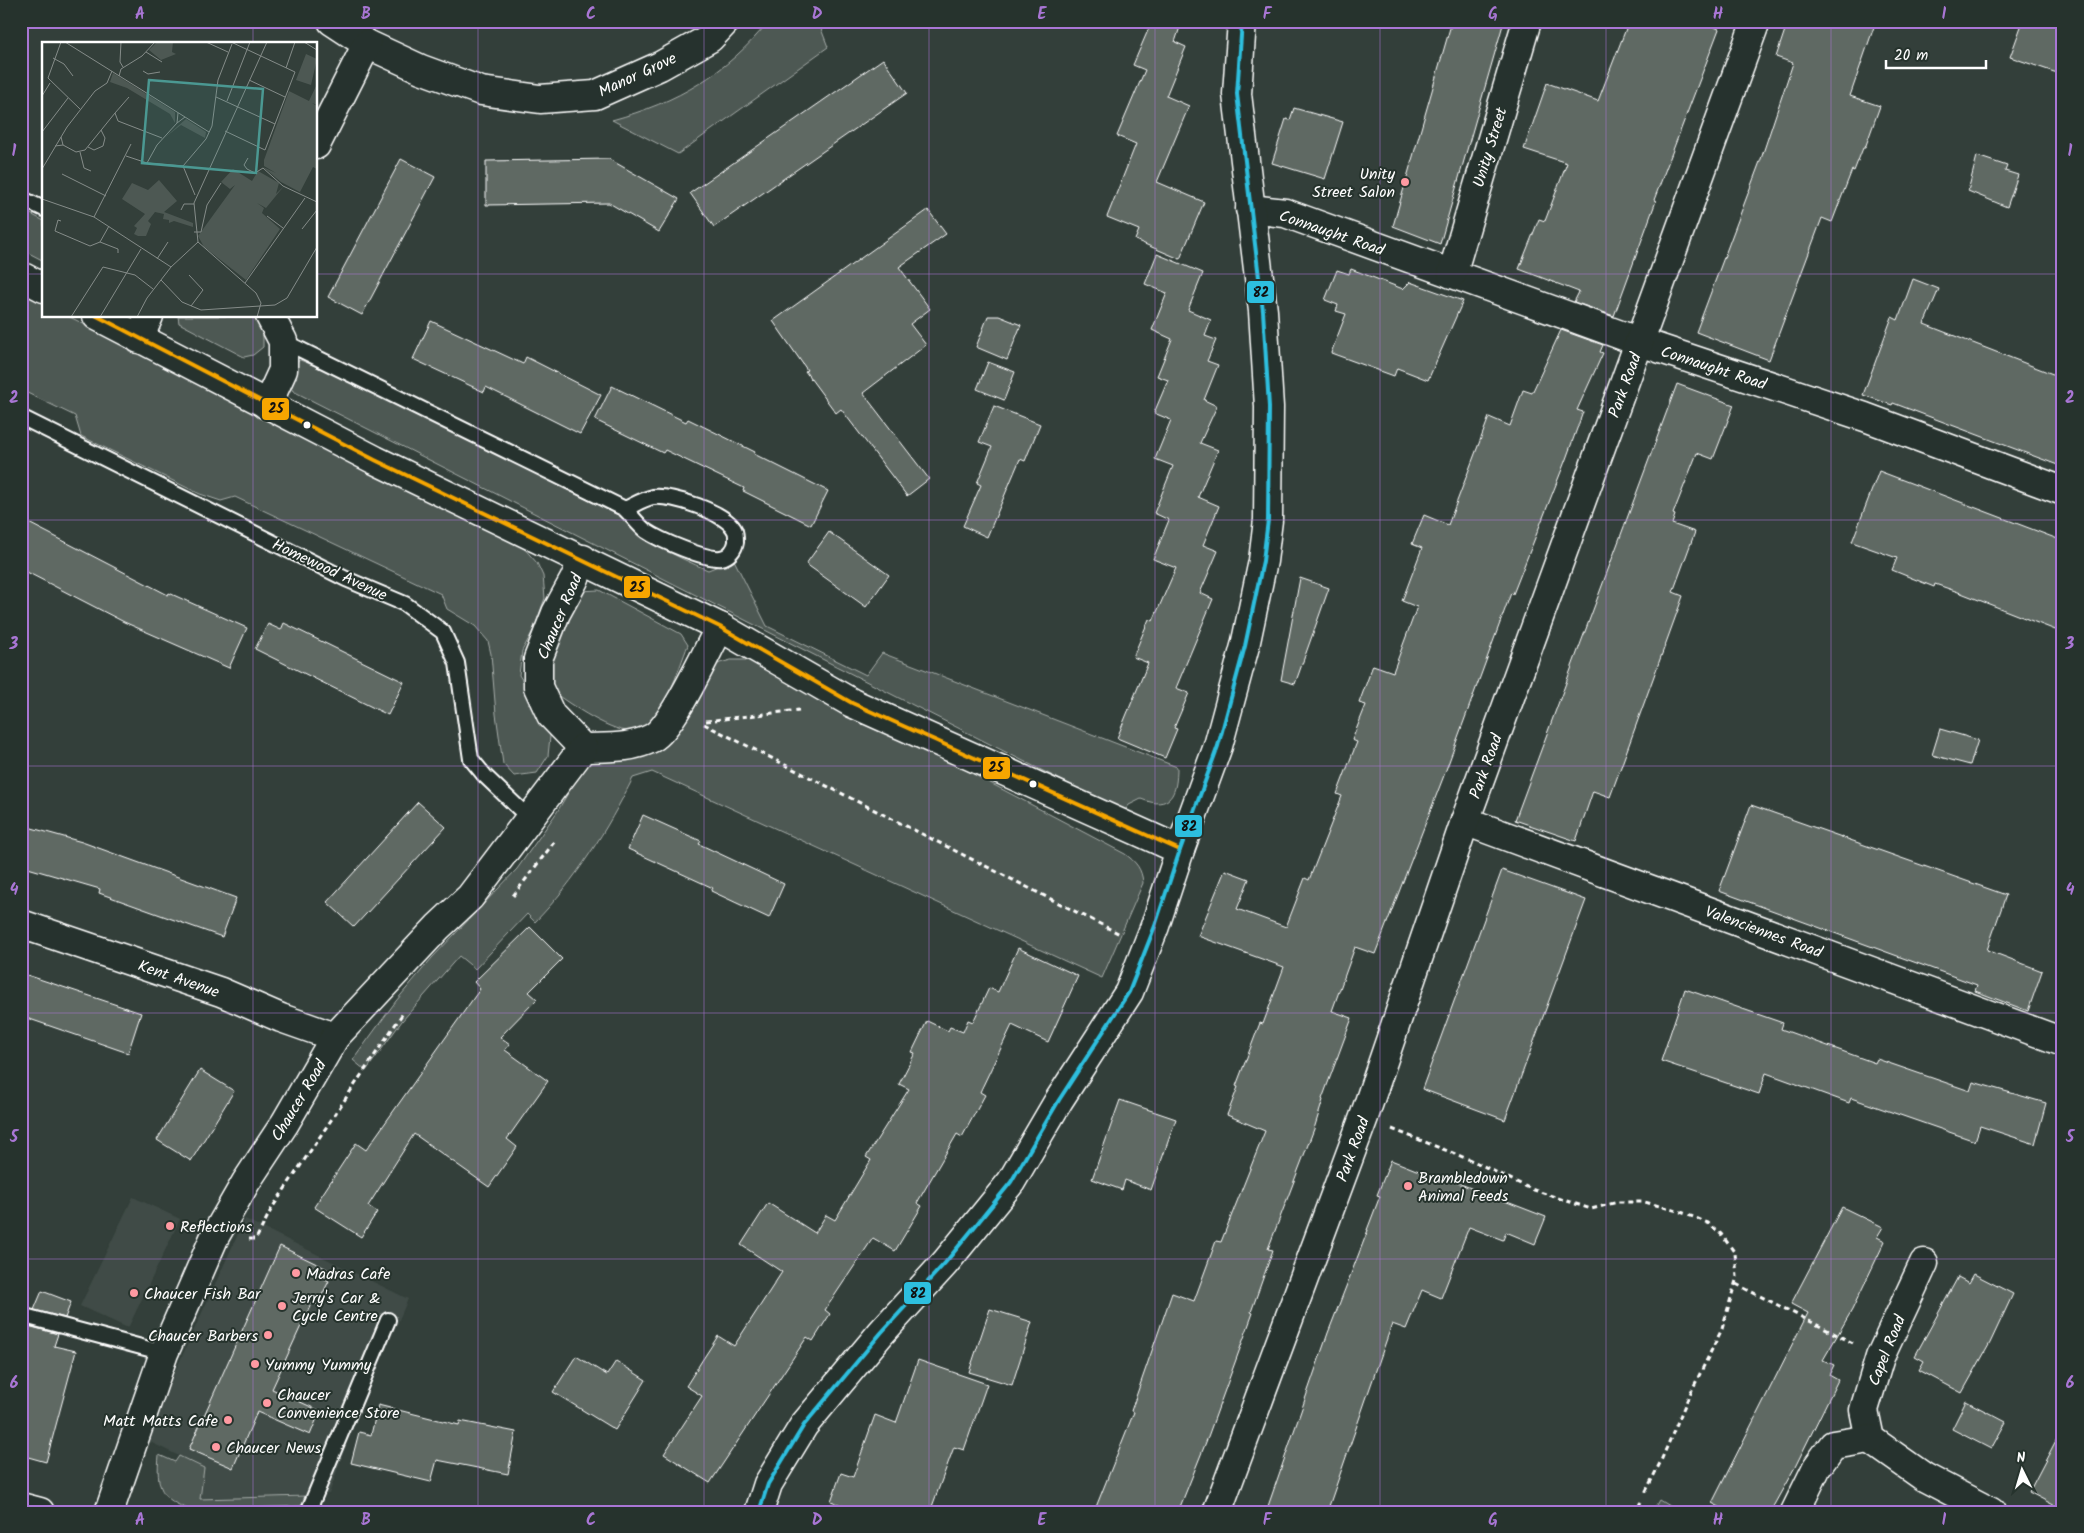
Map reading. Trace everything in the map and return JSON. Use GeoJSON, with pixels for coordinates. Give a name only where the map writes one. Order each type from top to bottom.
{"type":"FeatureCollection","features":[{"type":"Feature","properties":{"kind":"street","name":"Manor Grove"},"geometry":{"type":"LineString","coordinates":[[332,21],[367,44],[421,69],[481,92],[540,99],[595,95],[660,66],[702,43],[710,38],[726,21]]}},
{"type":"Feature","properties":{"kind":"street"},"geometry":{"type":"LineString","coordinates":[[759,1512],[768,1484],[804,1425],[881,1333],[945,1263],[1011,1182],[1059,1100],[1129,992],[1147,948],[1218,746],[1244,646],[1263,561],[1268,520],[1269,407],[1262,311],[1237,94],[1242,21]]}},
{"type":"Feature","properties":{"kind":"street","name":"Unity Street"},"geometry":{"type":"LineString","coordinates":[[1452,274],[1527,21]]}},
{"type":"Feature","properties":{"kind":"street","name":"Park Road"},"geometry":{"type":"LineString","coordinates":[[1218,1512],[1364,1118],[1465,821],[1756,21]]}},
{"type":"Feature","properties":{"kind":"street"},"geometry":{"type":"LineString","coordinates":[[318,141],[367,44]]}},
{"type":"Feature","properties":{"kind":"street","name":"Connaught Road"},"geometry":{"type":"LineString","coordinates":[[1250,209],[1285,213],[1640,342],[1865,417],[2063,492]]}},
{"type":"Feature","properties":{"kind":"street"},"geometry":{"type":"LineString","coordinates":[[21,276],[42,287]]}},
{"type":"Feature","properties":{"kind":"street"},"geometry":{"type":"LineString","coordinates":[[106,318],[144,327],[267,405],[375,460],[583,559],[720,627],[852,703],[1180,850]]}},
{"type":"Feature","properties":{"kind":"street"},"geometry":{"type":"LineString","coordinates":[[267,405],[283,370],[283,341],[271,318]]}},
{"type":"Feature","properties":{"kind":"street","name":"Chaucer Road"},"geometry":{"type":"LineString","coordinates":[[108,1512],[164,1353],[215,1236],[246,1182],[285,1123],[335,1037],[438,928],[470,897],[583,748],[551,715],[538,687],[538,659],[556,613],[583,559]]}},
{"type":"Feature","properties":{"kind":"street"},"geometry":{"type":"LineString","coordinates":[[583,748],[622,747],[653,738],[672,718],[720,627]]}},
{"type":"Feature","properties":{"kind":"street","name":"Valenciennes Road"},"geometry":{"type":"LineString","coordinates":[[1465,821],[2063,1042]]}},
{"type":"Feature","properties":{"kind":"street","name":"Kent Avenue"},"geometry":{"type":"LineString","coordinates":[[21,924],[221,992],[281,1018],[335,1037]]}},
{"type":"Feature","properties":{"kind":"street","name":"Capel Road"},"geometry":{"type":"LineString","coordinates":[[1870,1439],[1864,1410],[1880,1357],[1924,1263]]}},
{"type":"Feature","properties":{"kind":"street"},"geometry":{"type":"LineString","coordinates":[[1795,1512],[1817,1467],[1832,1445],[1870,1439],[1924,1477],[1991,1512]]}},
{"type":"Feature","properties":{"kind":"street"},"geometry":{"type":"LineString","coordinates":[[21,1507],[40,1512]]}},
{"type":"Feature","properties":{"kind":"lane"},"geometry":{"type":"LineString","coordinates":[[21,198],[42,208]]}},
{"type":"Feature","properties":{"kind":"lane"},"geometry":{"type":"LineString","coordinates":[[283,341],[625,510],[646,531],[703,556],[722,558],[730,554],[736,544],[735,531],[729,524],[716,515],[681,500],[654,497],[642,500],[625,510]]}},
{"type":"Feature","properties":{"kind":"lane","name":"Homewood Avenue"},"geometry":{"type":"LineString","coordinates":[[21,417],[346,579],[405,604],[444,632],[457,663],[471,759],[485,776],[529,818]]}},
{"type":"Feature","properties":{"kind":"lane"},"geometry":{"type":"LineString","coordinates":[[21,1315],[164,1353]]}},
{"type":"Feature","properties":{"kind":"lane"},"geometry":{"type":"LineString","coordinates":[[308,1512],[388,1320]]}},
{"type":"Feature","properties":{"kind":"path"},"geometry":{"type":"LineString","coordinates":[[805,709],[700,722],[1147,948]]}},
{"type":"Feature","properties":{"kind":"path"},"geometry":{"type":"LineString","coordinates":[[511,897],[523,885],[555,840]]}},
{"type":"Feature","properties":{"kind":"path"},"geometry":{"type":"LineString","coordinates":[[215,1236],[256,1239],[288,1185],[404,1012]]}},
{"type":"Feature","properties":{"kind":"path"},"geometry":{"type":"LineString","coordinates":[[1364,1118],[1473,1160],[1531,1189],[1591,1209],[1618,1202],[1645,1202],[1681,1212],[1708,1223],[1722,1234],[1735,1253],[1736,1284],[1722,1329],[1688,1398],[1646,1493]]}},
{"type":"Feature","properties":{"kind":"path"},"geometry":{"type":"LineString","coordinates":[[1736,1284],[1880,1357]]}},
{"type":"Feature","properties":{"kind":"path"},"geometry":{"type":"LineString","coordinates":[[1634,1512],[1641,1502]]}},
{"type":"Feature","properties":{"kind":"shaded area"},"geometry":{"type":"Polygon","coordinates":[[[769,21],[818,21],[828,47],[678,154],[612,120],[658,104],[699,84],[736,56],[769,21]]]}},
{"type":"Feature","properties":{"kind":"shaded area"},"geometry":{"type":"Polygon","coordinates":[[[21,209],[42,220],[42,260],[21,249],[21,209]]]}},
{"type":"Feature","properties":{"kind":"shaded area"},"geometry":{"type":"Polygon","coordinates":[[[21,293],[42,303],[42,318],[72,318],[522,546],[537,563],[543,576],[545,598],[534,629],[522,651],[519,675],[551,727],[548,756],[537,773],[514,776],[503,764],[488,641],[475,626],[447,609],[441,594],[235,497],[221,501],[200,494],[81,436],[75,416],[21,390],[21,293]]]}},
{"type":"Feature","properties":{"kind":"shaded area"},"geometry":{"type":"Polygon","coordinates":[[[178,318],[259,318],[263,335],[263,347],[253,355],[244,357],[179,323],[178,318]]]}},
{"type":"Feature","properties":{"kind":"shaded area"},"geometry":{"type":"Polygon","coordinates":[[[300,360],[336,374],[618,515],[660,547],[683,559],[708,570],[734,560],[767,626],[866,675],[882,653],[1177,767],[1174,792],[1166,801],[1159,803],[1141,799],[1129,805],[1124,812],[293,391],[286,380],[290,365],[300,360]]]}},
{"type":"Feature","properties":{"kind":"shaded area"},"geometry":{"type":"Polygon","coordinates":[[[599,590],[681,634],[688,645],[661,708],[645,727],[635,731],[626,731],[604,724],[553,692],[549,665],[580,591],[599,590]]]}},
{"type":"Feature","properties":{"kind":"shaded area"},"geometry":{"type":"Polygon","coordinates":[[[731,660],[748,660],[954,764],[1129,857],[1140,870],[1143,883],[1102,978],[652,772],[633,778],[590,854],[564,889],[535,922],[527,914],[475,969],[459,956],[402,1021],[366,1071],[353,1060],[396,1001],[432,958],[517,869],[557,812],[582,769],[592,759],[622,749],[705,671],[720,663],[731,660]]]}},
{"type":"Feature","properties":{"kind":"shaded area"},"geometry":{"type":"Polygon","coordinates":[[[133,1197],[180,1219],[128,1328],[80,1306],[133,1197]]]}},
{"type":"Feature","properties":{"kind":"shaded area"},"geometry":{"type":"Polygon","coordinates":[[[245,1219],[408,1299],[352,1428],[329,1494],[200,1499],[204,1468],[144,1439],[245,1219]]]}},
{"type":"Feature","properties":{"kind":"shaded area"},"geometry":{"type":"Polygon","coordinates":[[[159,1455],[175,1462],[179,1456],[204,1468],[200,1499],[305,1496],[301,1506],[191,1510],[173,1501],[162,1490],[158,1476],[159,1455]]]}},
{"type":"Feature","properties":{"kind":"shaded area"},"geometry":{"type":"Polygon","coordinates":[[[1659,1500],[1679,1512],[1652,1512],[1659,1500]]]}},
{"type":"Feature","properties":{"kind":"building"},"geometry":{"type":"Polygon","coordinates":[[[1152,21],[1182,21],[1175,42],[1186,47],[1166,96],[1189,106],[1157,182],[1204,202],[1180,259],[1135,240],[1139,230],[1107,217],[1136,144],[1117,136],[1145,70],[1133,65],[1152,21]]]}},
{"type":"Feature","properties":{"kind":"building"},"geometry":{"type":"Polygon","coordinates":[[[1452,21],[1504,21],[1440,244],[1393,226],[1452,21]]]}},
{"type":"Feature","properties":{"kind":"building"},"geometry":{"type":"Polygon","coordinates":[[[1629,21],[1700,21],[1719,29],[1654,200],[1656,201],[1614,316],[1574,302],[1579,292],[1519,269],[1539,219],[1545,221],[1567,163],[1524,149],[1547,83],[1598,101],[1629,21]]]}},
{"type":"Feature","properties":{"kind":"building"},"geometry":{"type":"Polygon","coordinates":[[[1788,21],[1876,21],[1850,96],[1880,106],[1865,148],[1863,148],[1854,171],[1852,170],[1832,222],[1822,218],[1769,360],[1696,332],[1761,159],[1793,63],[1776,57],[1788,21]]]}},
{"type":"Feature","properties":{"kind":"building"},"geometry":{"type":"Polygon","coordinates":[[[2023,21],[2063,21],[2063,75],[2010,57],[2023,21]]]}},
{"type":"Feature","properties":{"kind":"building"},"geometry":{"type":"Polygon","coordinates":[[[883,59],[907,93],[714,227],[690,193],[883,59]]]}},
{"type":"Feature","properties":{"kind":"building"},"geometry":{"type":"Polygon","coordinates":[[[1294,108],[1343,122],[1325,179],[1272,163],[1286,119],[1290,120],[1294,108]]]}},
{"type":"Feature","properties":{"kind":"building"},"geometry":{"type":"Polygon","coordinates":[[[1977,156],[2007,166],[2005,171],[2018,175],[2007,207],[1968,191],[1977,156]]]}},
{"type":"Feature","properties":{"kind":"building"},"geometry":{"type":"Polygon","coordinates":[[[401,159],[435,177],[362,315],[328,297],[401,159]]]}},
{"type":"Feature","properties":{"kind":"building"},"geometry":{"type":"Polygon","coordinates":[[[609,159],[679,199],[659,232],[609,203],[486,205],[486,161],[609,159]]]}},
{"type":"Feature","properties":{"kind":"building"},"geometry":{"type":"Polygon","coordinates":[[[928,210],[946,234],[899,267],[930,309],[910,324],[926,345],[863,393],[929,479],[907,496],[841,409],[836,413],[805,371],[807,370],[773,321],[928,210]]]}},
{"type":"Feature","properties":{"kind":"building"},"geometry":{"type":"Polygon","coordinates":[[[1157,254],[1203,273],[1188,310],[1211,320],[1205,336],[1216,340],[1207,361],[1218,365],[1204,400],[1217,406],[1200,443],[1218,450],[1198,497],[1219,506],[1203,545],[1218,551],[1200,593],[1213,599],[1176,688],[1189,693],[1174,728],[1177,729],[1165,758],[1117,738],[1148,663],[1133,657],[1149,619],[1153,621],[1176,568],[1153,559],[1169,520],[1154,513],[1173,466],[1155,459],[1171,420],[1154,413],[1168,380],[1157,376],[1172,339],[1152,330],[1167,293],[1145,284],[1157,254]]]}},
{"type":"Feature","properties":{"kind":"building"},"geometry":{"type":"Polygon","coordinates":[[[1351,269],[1403,289],[1410,282],[1463,301],[1428,380],[1397,368],[1394,376],[1331,353],[1346,314],[1336,311],[1338,305],[1325,300],[1337,270],[1349,274],[1351,269]]]}},
{"type":"Feature","properties":{"kind":"building"},"geometry":{"type":"Polygon","coordinates":[[[1913,279],[1939,289],[1924,324],[2063,378],[2063,467],[1893,403],[1892,405],[1863,395],[1892,317],[1898,320],[1913,279]]]}},
{"type":"Feature","properties":{"kind":"building"},"geometry":{"type":"Polygon","coordinates":[[[988,316],[999,316],[1021,325],[1007,360],[976,347],[988,316]]]}},
{"type":"Feature","properties":{"kind":"building"},"geometry":{"type":"Polygon","coordinates":[[[431,321],[523,364],[526,357],[601,395],[580,434],[486,387],[484,392],[413,359],[431,321]]]}},
{"type":"Feature","properties":{"kind":"building"},"geometry":{"type":"Polygon","coordinates":[[[1561,330],[1603,345],[1600,352],[1603,353],[1577,410],[1583,412],[1566,459],[1513,594],[1511,593],[1443,778],[1375,954],[1355,947],[1332,1011],[1352,1018],[1322,1099],[1314,1129],[1268,1249],[1273,1250],[1251,1312],[1253,1313],[1206,1442],[1178,1512],[1094,1512],[1134,1412],[1131,1411],[1172,1293],[1194,1301],[1216,1241],[1221,1242],[1265,1131],[1227,1115],[1260,1023],[1263,1024],[1284,967],[1198,936],[1225,870],[1249,879],[1237,909],[1286,927],[1305,878],[1309,880],[1342,796],[1337,794],[1357,742],[1352,740],[1366,705],[1359,703],[1373,665],[1393,672],[1417,607],[1402,601],[1422,548],[1412,544],[1424,515],[1448,525],[1489,417],[1510,426],[1523,390],[1532,393],[1561,330]]]}},
{"type":"Feature","properties":{"kind":"building"},"geometry":{"type":"Polygon","coordinates":[[[988,362],[1015,372],[1004,400],[977,389],[988,362]]]}},
{"type":"Feature","properties":{"kind":"building"},"geometry":{"type":"Polygon","coordinates":[[[1677,384],[1734,405],[1713,459],[1697,453],[1673,514],[1675,515],[1672,524],[1695,532],[1673,592],[1683,596],[1610,797],[1593,791],[1576,841],[1515,820],[1677,384]]]}},
{"type":"Feature","properties":{"kind":"building"},"geometry":{"type":"Polygon","coordinates":[[[612,386],[686,422],[688,419],[828,491],[811,525],[743,491],[744,488],[665,450],[663,453],[595,420],[612,386]]]}},
{"type":"Feature","properties":{"kind":"building"},"geometry":{"type":"Polygon","coordinates":[[[994,406],[1040,424],[1025,461],[1020,459],[987,537],[963,526],[981,485],[977,483],[992,447],[979,442],[994,406]]]}},
{"type":"Feature","properties":{"kind":"building"},"geometry":{"type":"Polygon","coordinates":[[[1879,471],[2063,541],[2063,633],[1961,593],[1935,584],[1934,587],[1892,570],[1897,558],[1852,542],[1879,471]]]}},
{"type":"Feature","properties":{"kind":"building"},"geometry":{"type":"Polygon","coordinates":[[[21,519],[168,595],[169,593],[247,628],[229,668],[124,622],[21,569],[21,519]]]}},
{"type":"Feature","properties":{"kind":"building"},"geometry":{"type":"Polygon","coordinates":[[[829,532],[889,575],[866,607],[806,564],[829,532]]]}},
{"type":"Feature","properties":{"kind":"building"},"geometry":{"type":"Polygon","coordinates":[[[1300,578],[1329,588],[1295,684],[1281,680],[1300,578]]]}},
{"type":"Feature","properties":{"kind":"building"},"geometry":{"type":"Polygon","coordinates":[[[284,623],[404,682],[388,715],[255,649],[268,624],[281,630],[284,623]]]}},
{"type":"Feature","properties":{"kind":"building"},"geometry":{"type":"Polygon","coordinates":[[[1940,729],[1978,740],[1970,765],[1932,755],[1940,729]]]}},
{"type":"Feature","properties":{"kind":"building"},"geometry":{"type":"Polygon","coordinates":[[[418,802],[446,827],[354,927],[327,902],[418,802]]]}},
{"type":"Feature","properties":{"kind":"building"},"geometry":{"type":"Polygon","coordinates":[[[1751,805],[2006,895],[1987,950],[2042,971],[2028,1011],[1975,991],[1977,985],[1719,891],[1751,805]]]}},
{"type":"Feature","properties":{"kind":"building"},"geometry":{"type":"Polygon","coordinates":[[[643,815],[701,841],[699,844],[784,884],[769,918],[711,891],[713,888],[628,849],[643,815]]]}},
{"type":"Feature","properties":{"kind":"building"},"geometry":{"type":"Polygon","coordinates":[[[21,825],[82,842],[236,898],[222,937],[99,893],[100,889],[21,866],[21,825]]]}},
{"type":"Feature","properties":{"kind":"building"},"geometry":{"type":"Polygon","coordinates":[[[1502,870],[1586,900],[1505,1120],[1422,1089],[1502,870]]]}},
{"type":"Feature","properties":{"kind":"building"},"geometry":{"type":"Polygon","coordinates":[[[530,927],[562,959],[529,992],[537,999],[500,1037],[510,1044],[505,1050],[548,1081],[507,1139],[517,1147],[489,1187],[414,1134],[368,1206],[377,1212],[361,1237],[314,1207],[356,1143],[366,1150],[480,989],[474,982],[530,927]]]}},
{"type":"Feature","properties":{"kind":"building"},"geometry":{"type":"Polygon","coordinates":[[[1018,948],[1078,976],[1048,1042],[1012,1025],[980,1092],[985,1095],[962,1137],[957,1134],[917,1203],[922,1206],[895,1251],[873,1238],[825,1310],[830,1314],[813,1341],[807,1337],[710,1483],[664,1454],[702,1396],[686,1386],[703,1359],[718,1336],[734,1346],[782,1272],[741,1245],[768,1203],[815,1233],[826,1215],[835,1220],[871,1160],[866,1157],[909,1089],[899,1084],[915,1053],[912,1052],[927,1021],[948,1031],[950,1027],[963,1032],[968,1020],[973,1022],[989,988],[998,992],[1018,948]]]}},
{"type":"Feature","properties":{"kind":"building"},"geometry":{"type":"Polygon","coordinates":[[[21,973],[141,1013],[128,1053],[21,1016],[21,973]]]}},
{"type":"Feature","properties":{"kind":"building"},"geometry":{"type":"Polygon","coordinates":[[[1685,989],[1783,1023],[1781,1029],[1875,1063],[1877,1059],[1970,1091],[1973,1082],[2046,1103],[2035,1144],[1980,1126],[1975,1141],[1851,1098],[1849,1103],[1766,1073],[1759,1094],[1661,1061],[1685,989]]]}},
{"type":"Feature","properties":{"kind":"building"},"geometry":{"type":"Polygon","coordinates":[[[200,1070],[234,1091],[191,1161],[157,1140],[200,1070]]]}},
{"type":"Feature","properties":{"kind":"building"},"geometry":{"type":"Polygon","coordinates":[[[1120,1100],[1176,1119],[1151,1190],[1125,1180],[1122,1190],[1092,1179],[1120,1100]]]}},
{"type":"Feature","properties":{"kind":"building"},"geometry":{"type":"Polygon","coordinates":[[[1391,1160],[1444,1181],[1445,1178],[1546,1217],[1535,1244],[1506,1232],[1503,1240],[1469,1227],[1441,1298],[1422,1290],[1406,1329],[1392,1324],[1327,1512],[1266,1512],[1328,1333],[1368,1230],[1380,1196],[1377,1195],[1391,1160]]]}},
{"type":"Feature","properties":{"kind":"building"},"geometry":{"type":"Polygon","coordinates":[[[1842,1207],[1883,1227],[1877,1237],[1885,1241],[1852,1310],[1823,1360],[1834,1365],[1829,1375],[1838,1380],[1795,1467],[1770,1512],[1729,1512],[1712,1503],[1808,1313],[1791,1304],[1842,1207]]]}},
{"type":"Feature","properties":{"kind":"building"},"geometry":{"type":"Polygon","coordinates":[[[280,1246],[327,1269],[323,1278],[329,1281],[317,1305],[312,1302],[272,1389],[320,1411],[310,1435],[257,1412],[233,1468],[189,1449],[280,1246]]]}},
{"type":"Feature","properties":{"kind":"building"},"geometry":{"type":"Polygon","coordinates":[[[1974,1274],[2013,1294],[1990,1343],[1962,1393],[1919,1370],[1924,1361],[1915,1356],[1958,1277],[1969,1283],[1974,1274]]]}},
{"type":"Feature","properties":{"kind":"building"},"geometry":{"type":"Polygon","coordinates":[[[42,1291],[71,1302],[65,1318],[34,1310],[42,1291]]]}},
{"type":"Feature","properties":{"kind":"building"},"geometry":{"type":"Polygon","coordinates":[[[990,1309],[1032,1322],[1012,1385],[969,1372],[990,1309]]]}},
{"type":"Feature","properties":{"kind":"building"},"geometry":{"type":"Polygon","coordinates":[[[28,1326],[58,1334],[54,1346],[76,1351],[46,1462],[21,1455],[21,1355],[28,1326]]]}},
{"type":"Feature","properties":{"kind":"building"},"geometry":{"type":"Polygon","coordinates":[[[576,1356],[607,1375],[616,1361],[646,1380],[615,1430],[553,1392],[576,1356]]]}},
{"type":"Feature","properties":{"kind":"building"},"geometry":{"type":"Polygon","coordinates":[[[918,1360],[987,1384],[964,1450],[954,1447],[930,1512],[860,1512],[831,1501],[841,1473],[853,1477],[875,1415],[896,1423],[918,1360]]]}},
{"type":"Feature","properties":{"kind":"building"},"geometry":{"type":"Polygon","coordinates":[[[1966,1401],[2006,1422],[1991,1449],[1952,1429],[1966,1401]]]}},
{"type":"Feature","properties":{"kind":"building"},"geometry":{"type":"Polygon","coordinates":[[[378,1405],[459,1425],[460,1421],[516,1432],[508,1474],[437,1460],[431,1482],[351,1463],[359,1432],[371,1435],[378,1405]]]}},
{"type":"Feature","properties":{"kind":"building"},"geometry":{"type":"Polygon","coordinates":[[[2063,1427],[2063,1510],[2029,1492],[2063,1427]]]}},
{"type":"Feature","properties":{"kind":"transit line","name":"82"},"geometry":{"type":"LineString","coordinates":[[759,1512],[768,1484],[804,1425],[881,1333],[945,1263],[1011,1182],[1059,1100],[1129,992],[1155,926],[1180,850],[1218,746],[1245,646],[1263,561],[1268,520],[1269,407],[1263,311],[1237,94],[1242,21]]}},
{"type":"Feature","properties":{"kind":"transit line","name":"25"},"geometry":{"type":"LineString","coordinates":[[101,318],[375,460],[720,627],[852,703],[1180,850]]}},
{"type":"Feature","properties":{"kind":"place","name":"Unity Street Salon"},"geometry":{"type":"Point","coordinates":[1405,182]}},
{"type":"Feature","properties":{"kind":"place","name":"Brambledown Animal Feeds"},"geometry":{"type":"Point","coordinates":[1408,1186]}},
{"type":"Feature","properties":{"kind":"place","name":"Reflections"},"geometry":{"type":"Point","coordinates":[170,1226]}},
{"type":"Feature","properties":{"kind":"place","name":"Madras Cafe"},"geometry":{"type":"Point","coordinates":[296,1273]}},
{"type":"Feature","properties":{"kind":"place","name":"Chaucer Fish Bar"},"geometry":{"type":"Point","coordinates":[134,1293]}},
{"type":"Feature","properties":{"kind":"place","name":"Jerry's Car & Cycle Centre"},"geometry":{"type":"Point","coordinates":[282,1306]}},
{"type":"Feature","properties":{"kind":"place","name":"Chaucer Barbers"},"geometry":{"type":"Point","coordinates":[268,1335]}},
{"type":"Feature","properties":{"kind":"place","name":"Yummy Yummy"},"geometry":{"type":"Point","coordinates":[255,1364]}},
{"type":"Feature","properties":{"kind":"place","name":"Chaucer Convenience Store"},"geometry":{"type":"Point","coordinates":[267,1403]}},
{"type":"Feature","properties":{"kind":"place","name":"Matt Matts Cafe"},"geometry":{"type":"Point","coordinates":[228,1420]}},
{"type":"Feature","properties":{"kind":"place","name":"Chaucer News"},"geometry":{"type":"Point","coordinates":[216,1447]}}]}
